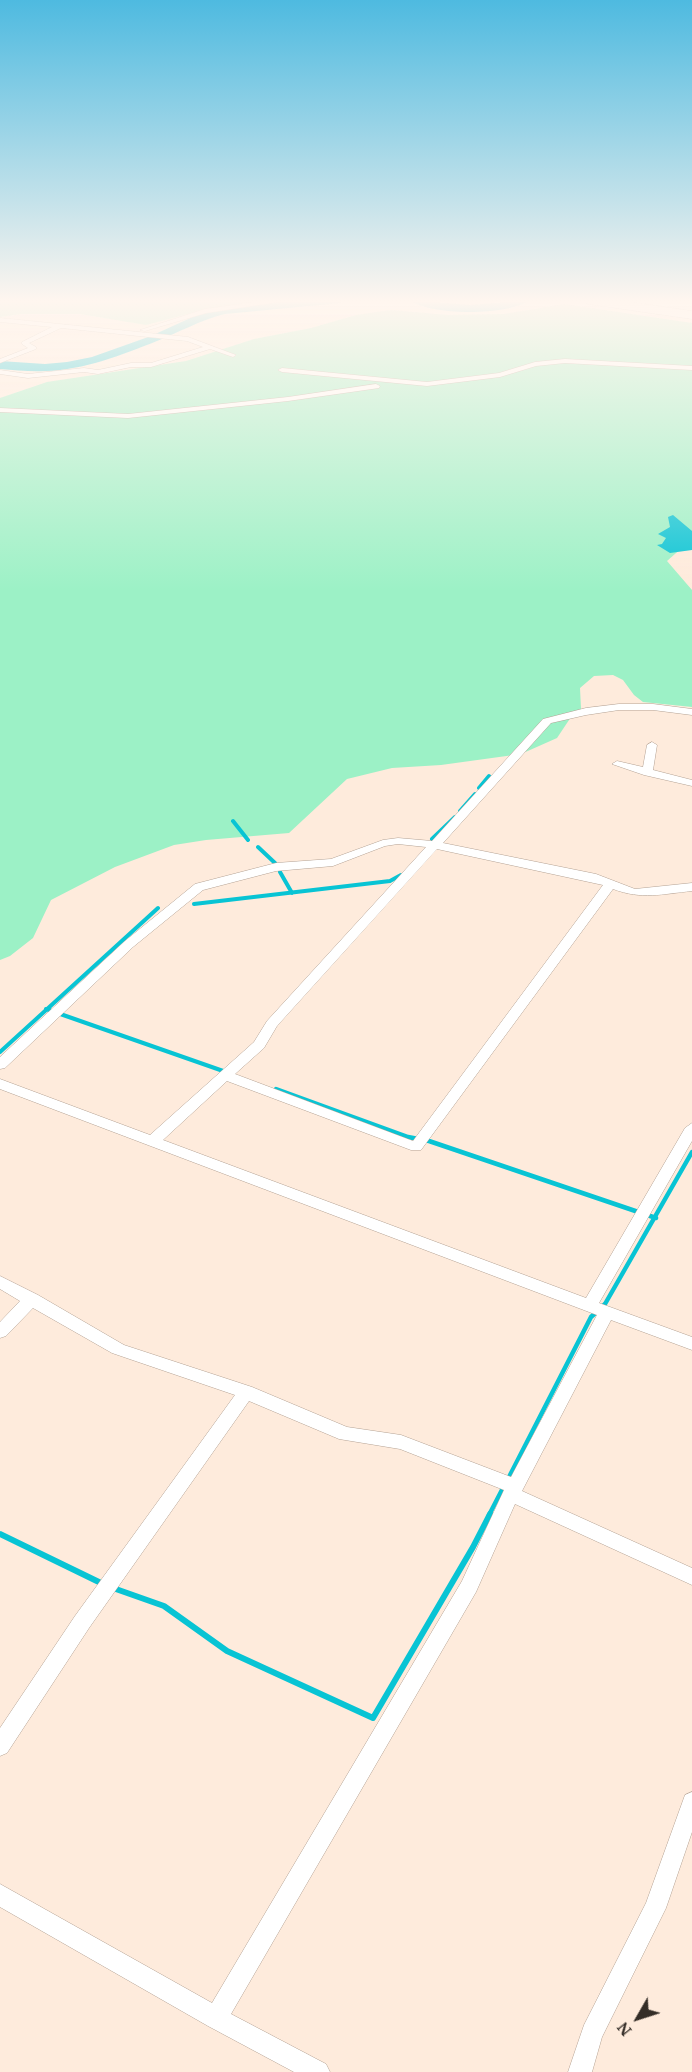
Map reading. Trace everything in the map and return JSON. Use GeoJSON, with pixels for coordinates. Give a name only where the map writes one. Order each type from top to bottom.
{"type":"FeatureCollection","features":[{"type":"Feature","properties":{"kind":"street"},"geometry":{"type":"LineString","coordinates":[[0,410],[128,416],[303,397]]}},
{"type":"Feature","properties":{"kind":"street"},"geometry":{"type":"LineString","coordinates":[[154,1140],[259,1045],[272,1024],[547,721],[578,712],[618,705],[643,704],[692,712]]}},
{"type":"Feature","properties":{"kind":"street"},"geometry":{"type":"LineString","coordinates":[[648,773],[652,745]]}},
{"type":"Feature","properties":{"kind":"street"},"geometry":{"type":"LineString","coordinates":[[617,764],[692,783]]}},
{"type":"Feature","properties":{"kind":"street"},"geometry":{"type":"LineString","coordinates":[[0,1065],[129,944],[199,887],[276,867],[333,862],[383,843],[398,841],[435,845],[597,878],[644,893],[692,887]]}},
{"type":"Feature","properties":{"kind":"street"},"geometry":{"type":"LineString","coordinates":[[226,1076],[416,1147],[610,884]]}},
{"type":"Feature","properties":{"kind":"street"},"geometry":{"type":"LineString","coordinates":[[0,1084],[692,1344]]}},
{"type":"Feature","properties":{"kind":"street"},"geometry":{"type":"LineString","coordinates":[[590,1305],[692,1128]]}},
{"type":"Feature","properties":{"kind":"street"},"geometry":{"type":"LineString","coordinates":[[0,1282],[118,1349],[246,1392],[345,1434],[401,1442],[513,1490],[692,1577]]}},
{"type":"Feature","properties":{"kind":"street"},"geometry":{"type":"LineString","coordinates":[[0,1332],[32,1299]]}},
{"type":"Feature","properties":{"kind":"street"},"geometry":{"type":"LineString","coordinates":[[216,2018],[469,1586],[513,1490],[607,1312]]}},
{"type":"Feature","properties":{"kind":"street"},"geometry":{"type":"LineString","coordinates":[[0,1746],[82,1622],[246,1392]]}},
{"type":"Feature","properties":{"kind":"street"},"geometry":{"type":"LineString","coordinates":[[579,2072],[592,2033],[655,1908],[692,1802]]}},
{"type":"Feature","properties":{"kind":"street"},"geometry":{"type":"LineString","coordinates":[[0,1895],[216,2018],[318,2072]]}},
{"type":"Feature","properties":{"kind":"green space"},"geometry":{"type":"Polygon","coordinates":[[[692,397],[692,547],[684,546],[667,561],[692,590],[692,707],[643,702],[634,695],[623,680],[613,675],[594,676],[580,688],[581,709],[571,717],[557,738],[521,754],[441,765],[392,768],[347,779],[289,833],[174,845],[115,867],[51,900],[33,938],[10,956],[0,960],[0,398],[692,397]]]}},
{"type":"Feature","properties":{"kind":"water"},"geometry":{"type":"Polygon","coordinates":[[[673,515],[692,531],[692,550],[670,553],[657,545],[662,544],[666,538],[658,534],[670,527],[668,517],[673,515]]]}},
{"type":"Feature","properties":{"kind":"waterway"},"geometry":{"type":"LineString","coordinates":[[479,788],[489,776]]}},
{"type":"Feature","properties":{"kind":"waterway"},"geometry":{"type":"LineString","coordinates":[[460,811],[475,794]]}},
{"type":"Feature","properties":{"kind":"waterway"},"geometry":{"type":"LineString","coordinates":[[432,839],[455,817]]}},
{"type":"Feature","properties":{"kind":"waterway"},"geometry":{"type":"LineString","coordinates":[[233,821],[248,840]]}},
{"type":"Feature","properties":{"kind":"waterway"},"geometry":{"type":"LineString","coordinates":[[258,847],[275,863]]}},
{"type":"Feature","properties":{"kind":"waterway"},"geometry":{"type":"LineString","coordinates":[[280,872],[292,893]]}},
{"type":"Feature","properties":{"kind":"waterway"},"geometry":{"type":"LineString","coordinates":[[292,893],[390,881],[401,875]]}},
{"type":"Feature","properties":{"kind":"waterway"},"geometry":{"type":"LineString","coordinates":[[194,904],[292,893]]}},
{"type":"Feature","properties":{"kind":"waterway"},"geometry":{"type":"LineString","coordinates":[[47,1009],[158,908]]}},
{"type":"Feature","properties":{"kind":"waterway"},"geometry":{"type":"LineString","coordinates":[[0,1052],[47,1009]]}},
{"type":"Feature","properties":{"kind":"waterway"},"geometry":{"type":"LineString","coordinates":[[47,1009],[226,1072]]}},
{"type":"Feature","properties":{"kind":"waterway"},"geometry":{"type":"LineString","coordinates":[[276,1089],[408,1137],[429,1141],[655,1217]]}},
{"type":"Feature","properties":{"kind":"waterway"},"geometry":{"type":"LineString","coordinates":[[655,1217],[692,1152]]}},
{"type":"Feature","properties":{"kind":"waterway"},"geometry":{"type":"LineString","coordinates":[[508,1479],[591,1317],[605,1304],[655,1217]]}},
{"type":"Feature","properties":{"kind":"waterway"},"geometry":{"type":"LineString","coordinates":[[489,1515],[504,1486]]}},
{"type":"Feature","properties":{"kind":"waterway"},"geometry":{"type":"LineString","coordinates":[[113,1588],[164,1606],[227,1651],[373,1718],[490,1514]]}},
{"type":"Feature","properties":{"kind":"waterway"},"geometry":{"type":"LineString","coordinates":[[0,1534],[103,1584]]}}]}
